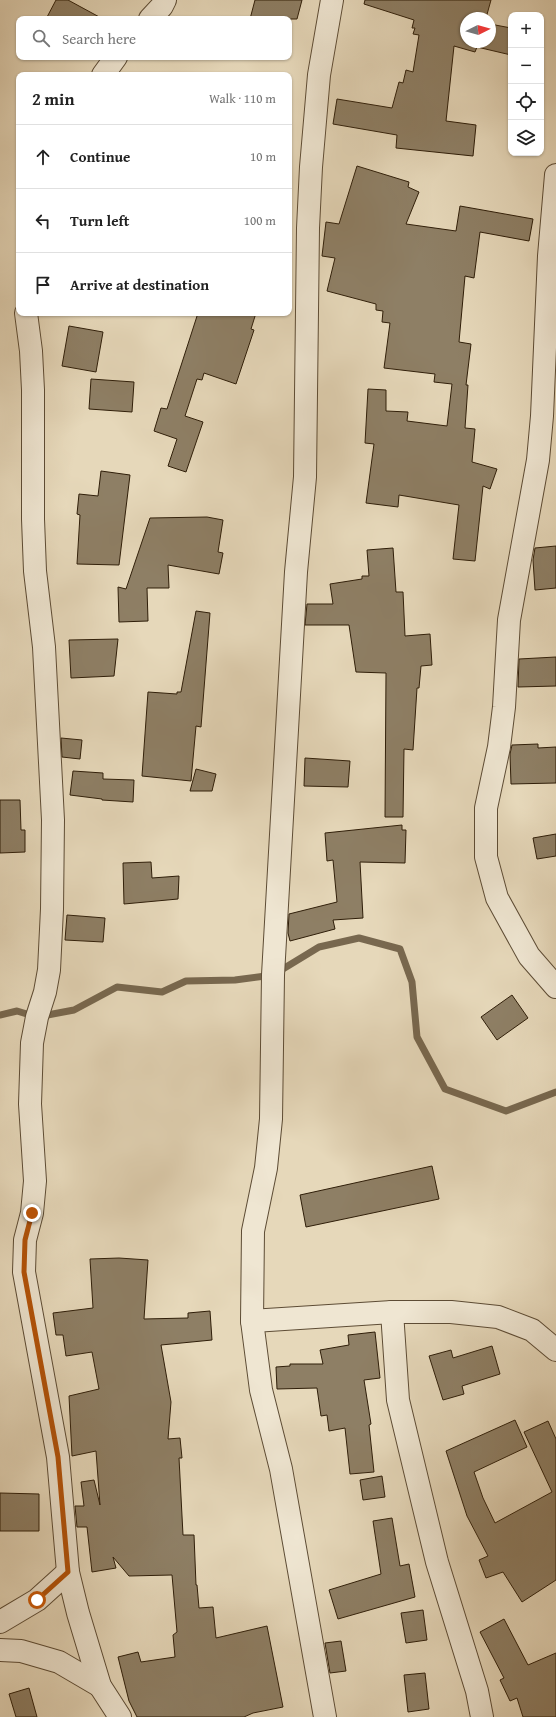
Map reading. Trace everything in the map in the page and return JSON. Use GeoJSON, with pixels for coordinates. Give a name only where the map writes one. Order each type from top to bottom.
{"type":"FeatureCollection","features":[{"type":"Feature","properties":{"kind":"street"},"geometry":{"type":"LineString","coordinates":[[153,16],[162,6],[165,0]]}},
{"type":"Feature","properties":{"kind":"street"},"geometry":{"type":"LineString","coordinates":[[325,1717],[281,1470],[261,1390],[252,1321],[253,1231],[266,1168],[271,1119],[273,975],[296,572],[305,477],[308,228],[311,167],[318,75],[332,0]]}},
{"type":"Feature","properties":{"kind":"street"},"geometry":{"type":"LineString","coordinates":[[105,72],[114,60]]}},
{"type":"Feature","properties":{"kind":"street"},"geometry":{"type":"LineString","coordinates":[[556,175],[549,256],[542,416],[538,460],[509,620],[504,707],[499,747],[486,808],[486,857],[496,898],[529,956],[556,987]]}},
{"type":"Feature","properties":{"kind":"street"},"geometry":{"type":"LineString","coordinates":[[26,316],[31,351],[33,390],[33,519],[35,571],[44,647],[53,820],[52,910],[49,970],[32,1043],[30,1104],[35,1181],[32,1213],[25,1240],[24,1272],[58,1457],[68,1572],[78,1613],[100,1686],[120,1717]]}},
{"type":"Feature","properties":{"kind":"street"},"geometry":{"type":"LineString","coordinates":[[252,1321],[392,1312],[451,1312],[498,1317],[532,1330],[556,1350]]}},
{"type":"Feature","properties":{"kind":"street"},"geometry":{"type":"LineString","coordinates":[[392,1312],[398,1400],[437,1562],[477,1691],[482,1717]]}},
{"type":"Feature","properties":{"kind":"street"},"geometry":{"type":"LineString","coordinates":[[0,1622],[37,1600],[68,1572]]}},
{"type":"Feature","properties":{"kind":"street"},"geometry":{"type":"LineString","coordinates":[[0,1650],[21,1651],[58,1662],[100,1686]]}},
{"type":"Feature","properties":{"kind":"building"},"geometry":{"type":"Polygon","coordinates":[[[56,0],[68,0],[97,16],[48,16],[56,0]]]}},
{"type":"Feature","properties":{"kind":"building"},"geometry":{"type":"Polygon","coordinates":[[[255,0],[302,0],[297,19],[292,19],[292,16],[251,16],[255,0]]]}},
{"type":"Feature","properties":{"kind":"building"},"geometry":{"type":"Polygon","coordinates":[[[365,0],[491,0],[488,12],[460,12],[460,48],[454,46],[446,121],[476,125],[473,156],[396,148],[397,135],[333,124],[337,99],[392,108],[399,82],[403,83],[406,70],[413,72],[419,35],[413,34],[415,28],[412,28],[414,20],[364,4],[365,0]]]}},
{"type":"Feature","properties":{"kind":"building"},"geometry":{"type":"Polygon","coordinates":[[[496,25],[508,27],[508,54],[481,48],[496,48],[496,25]]]}},
{"type":"Feature","properties":{"kind":"building"},"geometry":{"type":"Polygon","coordinates":[[[461,48],[477,48],[475,52],[461,48]]]}},
{"type":"Feature","properties":{"kind":"building"},"geometry":{"type":"Polygon","coordinates":[[[357,166],[409,182],[408,187],[419,192],[406,224],[456,231],[460,206],[533,219],[529,241],[480,232],[474,278],[465,276],[459,342],[471,344],[466,385],[468,385],[465,428],[475,429],[472,462],[497,469],[490,489],[483,486],[475,561],[453,559],[459,505],[399,495],[398,507],[366,503],[374,444],[365,443],[368,389],[386,390],[386,411],[408,412],[407,421],[447,426],[452,384],[434,382],[435,374],[384,368],[390,323],[382,322],[383,311],[376,310],[376,304],[327,291],[335,258],[322,256],[326,222],[339,224],[357,166]]]}},
{"type":"Feature","properties":{"kind":"building"},"geometry":{"type":"Polygon","coordinates":[[[197,316],[255,316],[251,329],[254,330],[236,384],[204,373],[202,380],[197,379],[185,416],[203,422],[186,472],[168,466],[177,439],[154,431],[161,408],[167,409],[197,316]]]}},
{"type":"Feature","properties":{"kind":"building"},"geometry":{"type":"Polygon","coordinates":[[[69,326],[103,332],[96,372],[62,366],[69,326]]]}},
{"type":"Feature","properties":{"kind":"building"},"geometry":{"type":"Polygon","coordinates":[[[91,379],[134,382],[132,412],[89,409],[91,379]]]}},
{"type":"Feature","properties":{"kind":"building"},"geometry":{"type":"Polygon","coordinates":[[[101,471],[130,475],[119,565],[77,564],[80,515],[77,514],[79,494],[98,496],[101,471]]]}},
{"type":"Feature","properties":{"kind":"building"},"geometry":{"type":"Polygon","coordinates":[[[207,517],[223,520],[218,552],[223,553],[219,574],[168,565],[169,588],[147,588],[148,621],[119,622],[118,587],[126,589],[150,518],[207,517]]]}},
{"type":"Feature","properties":{"kind":"building"},"geometry":{"type":"Polygon","coordinates":[[[556,546],[556,588],[535,590],[533,560],[535,548],[556,546]]]}},
{"type":"Feature","properties":{"kind":"building"},"geometry":{"type":"Polygon","coordinates":[[[393,548],[396,592],[403,592],[405,636],[430,634],[432,665],[421,666],[419,688],[417,688],[413,750],[404,749],[403,817],[385,817],[386,673],[356,672],[349,625],[305,625],[307,604],[333,604],[330,584],[362,579],[362,576],[369,576],[367,550],[393,548]]]}},
{"type":"Feature","properties":{"kind":"building"},"geometry":{"type":"Polygon","coordinates":[[[196,611],[210,613],[201,727],[196,726],[191,781],[142,776],[148,692],[177,694],[177,692],[181,692],[196,611]]]}},
{"type":"Feature","properties":{"kind":"building"},"geometry":{"type":"Polygon","coordinates":[[[118,639],[114,676],[71,678],[69,640],[118,639]]]}},
{"type":"Feature","properties":{"kind":"building"},"geometry":{"type":"Polygon","coordinates":[[[556,657],[556,686],[518,687],[519,659],[556,657]]]}},
{"type":"Feature","properties":{"kind":"building"},"geometry":{"type":"Polygon","coordinates":[[[61,738],[82,740],[80,759],[62,757],[61,738]]]}},
{"type":"Feature","properties":{"kind":"building"},"geometry":{"type":"Polygon","coordinates":[[[538,744],[538,748],[556,747],[556,783],[511,784],[510,754],[512,745],[538,744]]]}},
{"type":"Feature","properties":{"kind":"building"},"geometry":{"type":"Polygon","coordinates":[[[305,758],[350,761],[348,787],[304,786],[305,758]]]}},
{"type":"Feature","properties":{"kind":"building"},"geometry":{"type":"Polygon","coordinates":[[[196,769],[216,774],[212,791],[190,791],[196,769]]]}},
{"type":"Feature","properties":{"kind":"building"},"geometry":{"type":"Polygon","coordinates":[[[73,771],[103,773],[103,779],[134,780],[133,802],[102,800],[70,795],[73,771]]]}},
{"type":"Feature","properties":{"kind":"building"},"geometry":{"type":"Polygon","coordinates":[[[0,800],[20,800],[21,830],[25,830],[25,852],[0,853],[0,800]]]}},
{"type":"Feature","properties":{"kind":"building"},"geometry":{"type":"Polygon","coordinates":[[[402,825],[402,830],[406,830],[405,863],[360,862],[363,918],[333,920],[335,929],[290,941],[288,933],[289,914],[337,902],[333,860],[327,861],[325,833],[402,825]]]}},
{"type":"Feature","properties":{"kind":"building"},"geometry":{"type":"Polygon","coordinates":[[[556,834],[556,856],[537,859],[533,838],[556,834]]]}},
{"type":"Feature","properties":{"kind":"building"},"geometry":{"type":"Polygon","coordinates":[[[151,862],[152,878],[179,876],[178,899],[124,904],[123,863],[151,862]]]}},
{"type":"Feature","properties":{"kind":"building"},"geometry":{"type":"Polygon","coordinates":[[[67,915],[105,918],[103,942],[65,940],[67,915]]]}},
{"type":"Feature","properties":{"kind":"building"},"geometry":{"type":"Polygon","coordinates":[[[512,995],[528,1018],[497,1040],[481,1017],[512,995]]]}},
{"type":"Feature","properties":{"kind":"building"},"geometry":{"type":"Polygon","coordinates":[[[432,1166],[439,1199],[306,1227],[300,1195],[432,1166]]]}},
{"type":"Feature","properties":{"kind":"building"},"geometry":{"type":"Polygon","coordinates":[[[119,1258],[148,1260],[144,1319],[188,1318],[188,1313],[210,1311],[212,1340],[161,1345],[171,1402],[168,1439],[180,1438],[182,1458],[179,1458],[183,1535],[194,1535],[196,1585],[199,1608],[213,1607],[216,1638],[267,1626],[283,1707],[253,1713],[244,1717],[137,1717],[129,1701],[118,1657],[138,1652],[141,1662],[175,1657],[173,1635],[177,1632],[172,1575],[129,1576],[113,1557],[116,1568],[92,1572],[87,1527],[77,1527],[75,1506],[84,1506],[81,1482],[94,1480],[100,1505],[96,1451],[72,1456],[69,1396],[99,1389],[92,1352],[66,1356],[63,1335],[56,1335],[53,1313],[93,1308],[90,1259],[119,1258]]]}},
{"type":"Feature","properties":{"kind":"building"},"geometry":{"type":"Polygon","coordinates":[[[375,1332],[380,1378],[364,1380],[371,1424],[369,1425],[374,1472],[350,1474],[345,1428],[329,1431],[327,1415],[321,1416],[317,1388],[277,1389],[276,1367],[290,1366],[290,1364],[323,1364],[320,1350],[349,1345],[348,1335],[375,1332]]]}},
{"type":"Feature","properties":{"kind":"building"},"geometry":{"type":"Polygon","coordinates":[[[492,1346],[500,1374],[462,1386],[464,1394],[443,1400],[429,1356],[451,1350],[453,1358],[492,1346]]]}},
{"type":"Feature","properties":{"kind":"building"},"geometry":{"type":"Polygon","coordinates":[[[515,1420],[527,1447],[474,1472],[483,1498],[495,1523],[552,1492],[524,1432],[548,1421],[556,1439],[556,1580],[522,1602],[503,1572],[486,1578],[479,1560],[488,1556],[467,1516],[446,1451],[515,1420]]]}},
{"type":"Feature","properties":{"kind":"building"},"geometry":{"type":"Polygon","coordinates":[[[382,1476],[385,1497],[363,1500],[360,1480],[382,1476]]]}},
{"type":"Feature","properties":{"kind":"building"},"geometry":{"type":"Polygon","coordinates":[[[0,1493],[39,1494],[39,1531],[0,1531],[0,1493]]]}},
{"type":"Feature","properties":{"kind":"building"},"geometry":{"type":"Polygon","coordinates":[[[392,1518],[400,1566],[409,1564],[415,1597],[338,1619],[329,1590],[381,1574],[373,1521],[392,1518]]]}},
{"type":"Feature","properties":{"kind":"building"},"geometry":{"type":"Polygon","coordinates":[[[423,1610],[427,1640],[406,1643],[401,1613],[423,1610]]]}},
{"type":"Feature","properties":{"kind":"building"},"geometry":{"type":"Polygon","coordinates":[[[504,1619],[528,1665],[556,1653],[556,1717],[523,1717],[517,1698],[510,1701],[500,1680],[504,1678],[480,1632],[504,1619]]]}},
{"type":"Feature","properties":{"kind":"building"},"geometry":{"type":"Polygon","coordinates":[[[341,1641],[346,1671],[330,1673],[325,1643],[341,1641]]]}},
{"type":"Feature","properties":{"kind":"building"},"geometry":{"type":"Polygon","coordinates":[[[425,1673],[429,1709],[408,1712],[404,1675],[425,1673]]]}},
{"type":"Feature","properties":{"kind":"building"},"geometry":{"type":"Polygon","coordinates":[[[29,1688],[37,1717],[16,1717],[9,1694],[29,1688]]]}},
{"type":"Feature","properties":{"kind":"waterway"},"geometry":{"type":"LineString","coordinates":[[0,1015],[17,1011],[37,1017],[74,1010],[117,987],[162,992],[186,981],[235,980],[273,975],[319,947],[359,938],[400,949],[412,982],[417,1037],[445,1089],[506,1111],[556,1092]]}},
{"type":"Feature","properties":{"kind":"route"},"geometry":{"type":"LineString","coordinates":[[32,1213],[25,1240],[24,1272],[58,1457],[68,1572],[37,1600]]}}]}
